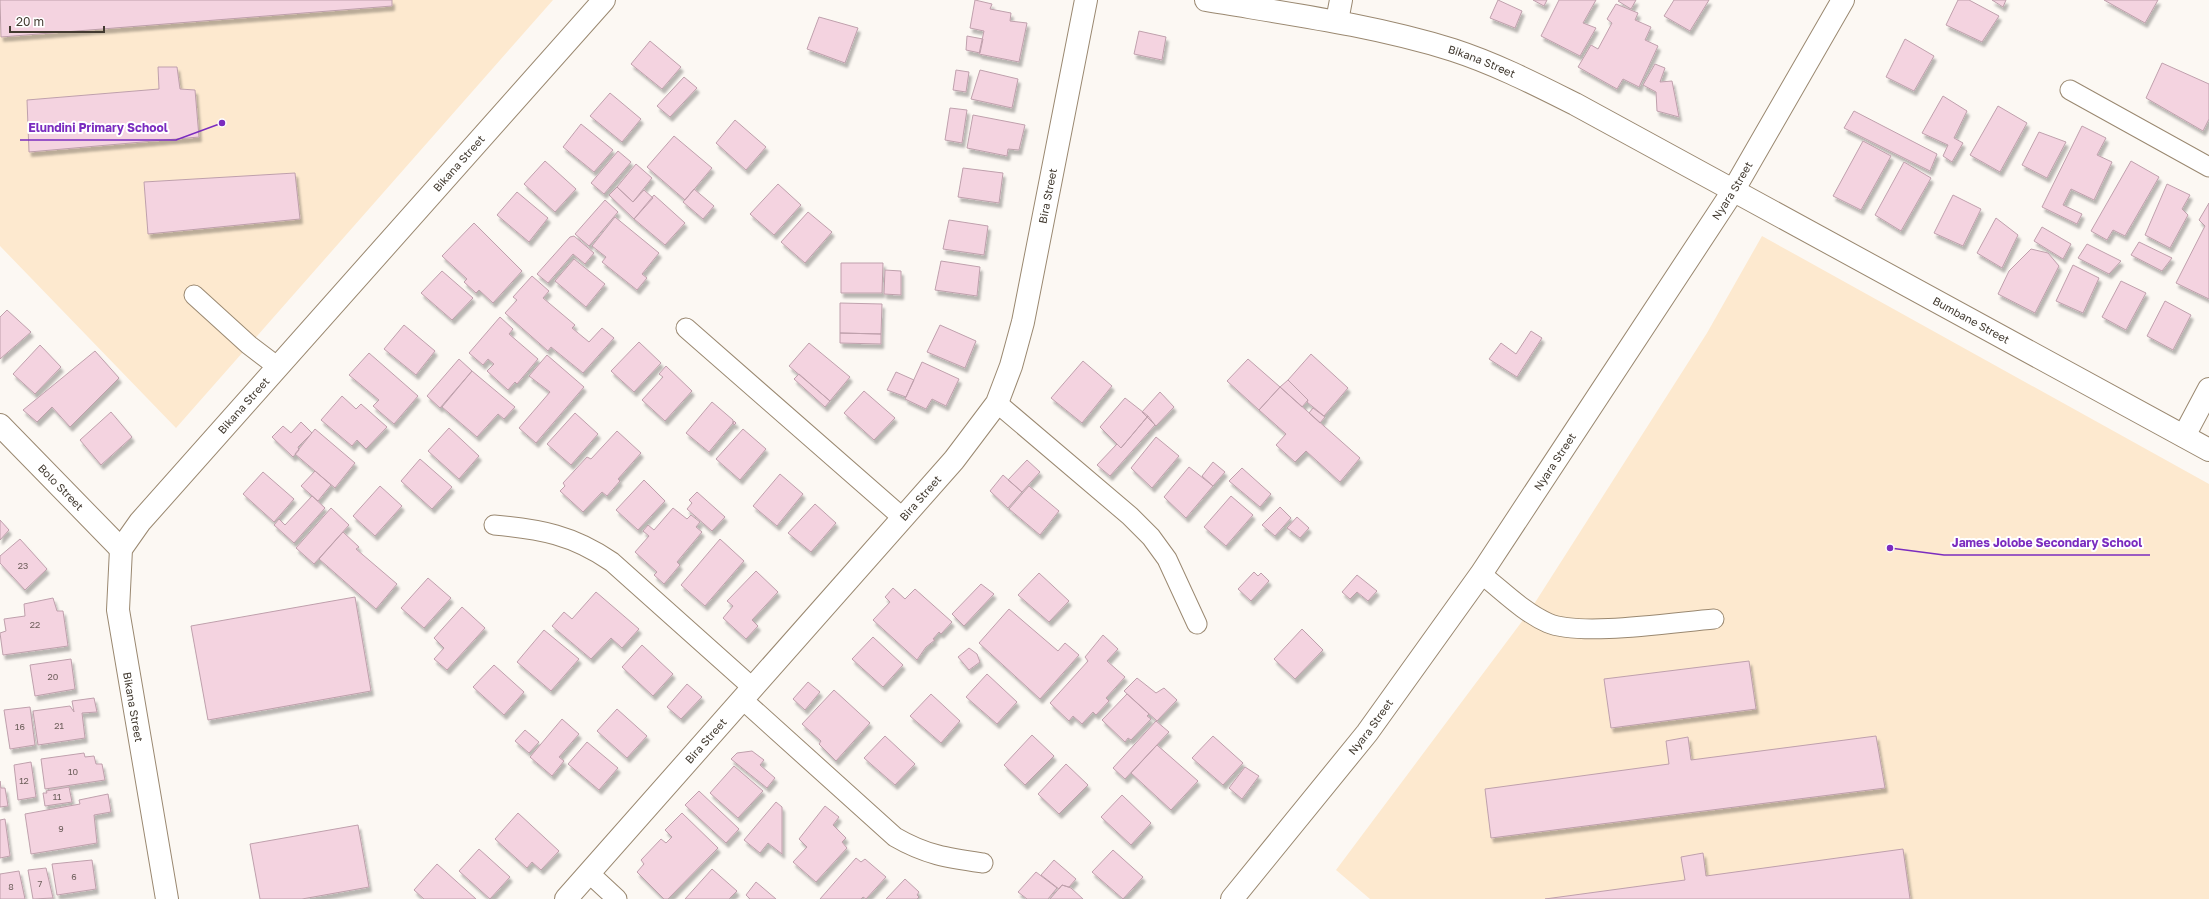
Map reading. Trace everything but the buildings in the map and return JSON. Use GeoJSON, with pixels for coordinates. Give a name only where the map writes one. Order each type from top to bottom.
{"type":"FeatureCollection","features":[{"type":"Feature","properties":{"kind":"street","name":"Bikana Street"},"geometry":{"type":"LineString","coordinates":[[167,899],[118,610],[121,549],[140,522],[604,0]]}},
{"type":"Feature","properties":{"kind":"street","name":"Bira Street"},"geometry":{"type":"LineString","coordinates":[[566,899],[954,460],[997,403],[1011,366],[1023,322],[1086,0]]}},
{"type":"Feature","properties":{"kind":"street","name":"Bikana Street"},"geometry":{"type":"LineString","coordinates":[[1206,0],[1337,21],[1396,34],[1446,48],[1511,72],[1733,191]]}},
{"type":"Feature","properties":{"kind":"street"},"geometry":{"type":"LineString","coordinates":[[1337,21],[1341,0]]}},
{"type":"Feature","properties":{"kind":"street","name":"Nyara Street"},"geometry":{"type":"LineString","coordinates":[[1232,899],[1368,733],[1481,574],[1733,191],[1843,0]]}},
{"type":"Feature","properties":{"kind":"street","name":"Bumbane Street"},"geometry":{"type":"LineString","coordinates":[[1733,191],[2209,450]]}},
{"type":"Feature","properties":{"kind":"street"},"geometry":{"type":"LineString","coordinates":[[2184,436],[2209,389]]}},
{"type":"Feature","properties":{"kind":"street","name":"Bolo Street"},"geometry":{"type":"LineString","coordinates":[[0,425],[121,549]]}},
{"type":"Feature","properties":{"kind":"lane"},"geometry":{"type":"LineString","coordinates":[[2070,90],[2209,167]]}},
{"type":"Feature","properties":{"kind":"lane"},"geometry":{"type":"LineString","coordinates":[[194,295],[249,345],[278,367]]}},
{"type":"Feature","properties":{"kind":"lane"},"geometry":{"type":"LineString","coordinates":[[686,328],[903,518]]}},
{"type":"Feature","properties":{"kind":"lane"},"geometry":{"type":"LineString","coordinates":[[997,403],[1130,516],[1151,537],[1167,559],[1197,624]]}},
{"type":"Feature","properties":{"kind":"lane"},"geometry":{"type":"LineString","coordinates":[[494,525],[534,529],[558,534],[594,550],[612,562],[895,837],[914,848],[935,856],[983,863]]}},
{"type":"Feature","properties":{"kind":"lane"},"geometry":{"type":"LineString","coordinates":[[1481,574],[1536,616],[1548,623],[1570,628],[1599,629],[1714,619]]}},
{"type":"Feature","properties":{"kind":"lane"},"geometry":{"type":"LineString","coordinates":[[589,873],[617,899]]}},
{"type":"Feature","properties":{"kind":"shaded area"},"geometry":{"type":"Polygon","coordinates":[[[0,0],[553,0],[176,428],[0,246],[0,0]]]}},
{"type":"Feature","properties":{"kind":"shaded area"},"geometry":{"type":"Polygon","coordinates":[[[1762,236],[2209,484],[2209,899],[1370,899],[1336,870],[1529,612],[1707,333],[1762,236]]]}},
{"type":"Feature","properties":{"kind":"place","name":"Elundini Primary School"},"geometry":{"type":"Point","coordinates":[222,123]}},
{"type":"Feature","properties":{"kind":"place","name":"James Jolobe Secondary School"},"geometry":{"type":"Point","coordinates":[1890,548]}}]}
